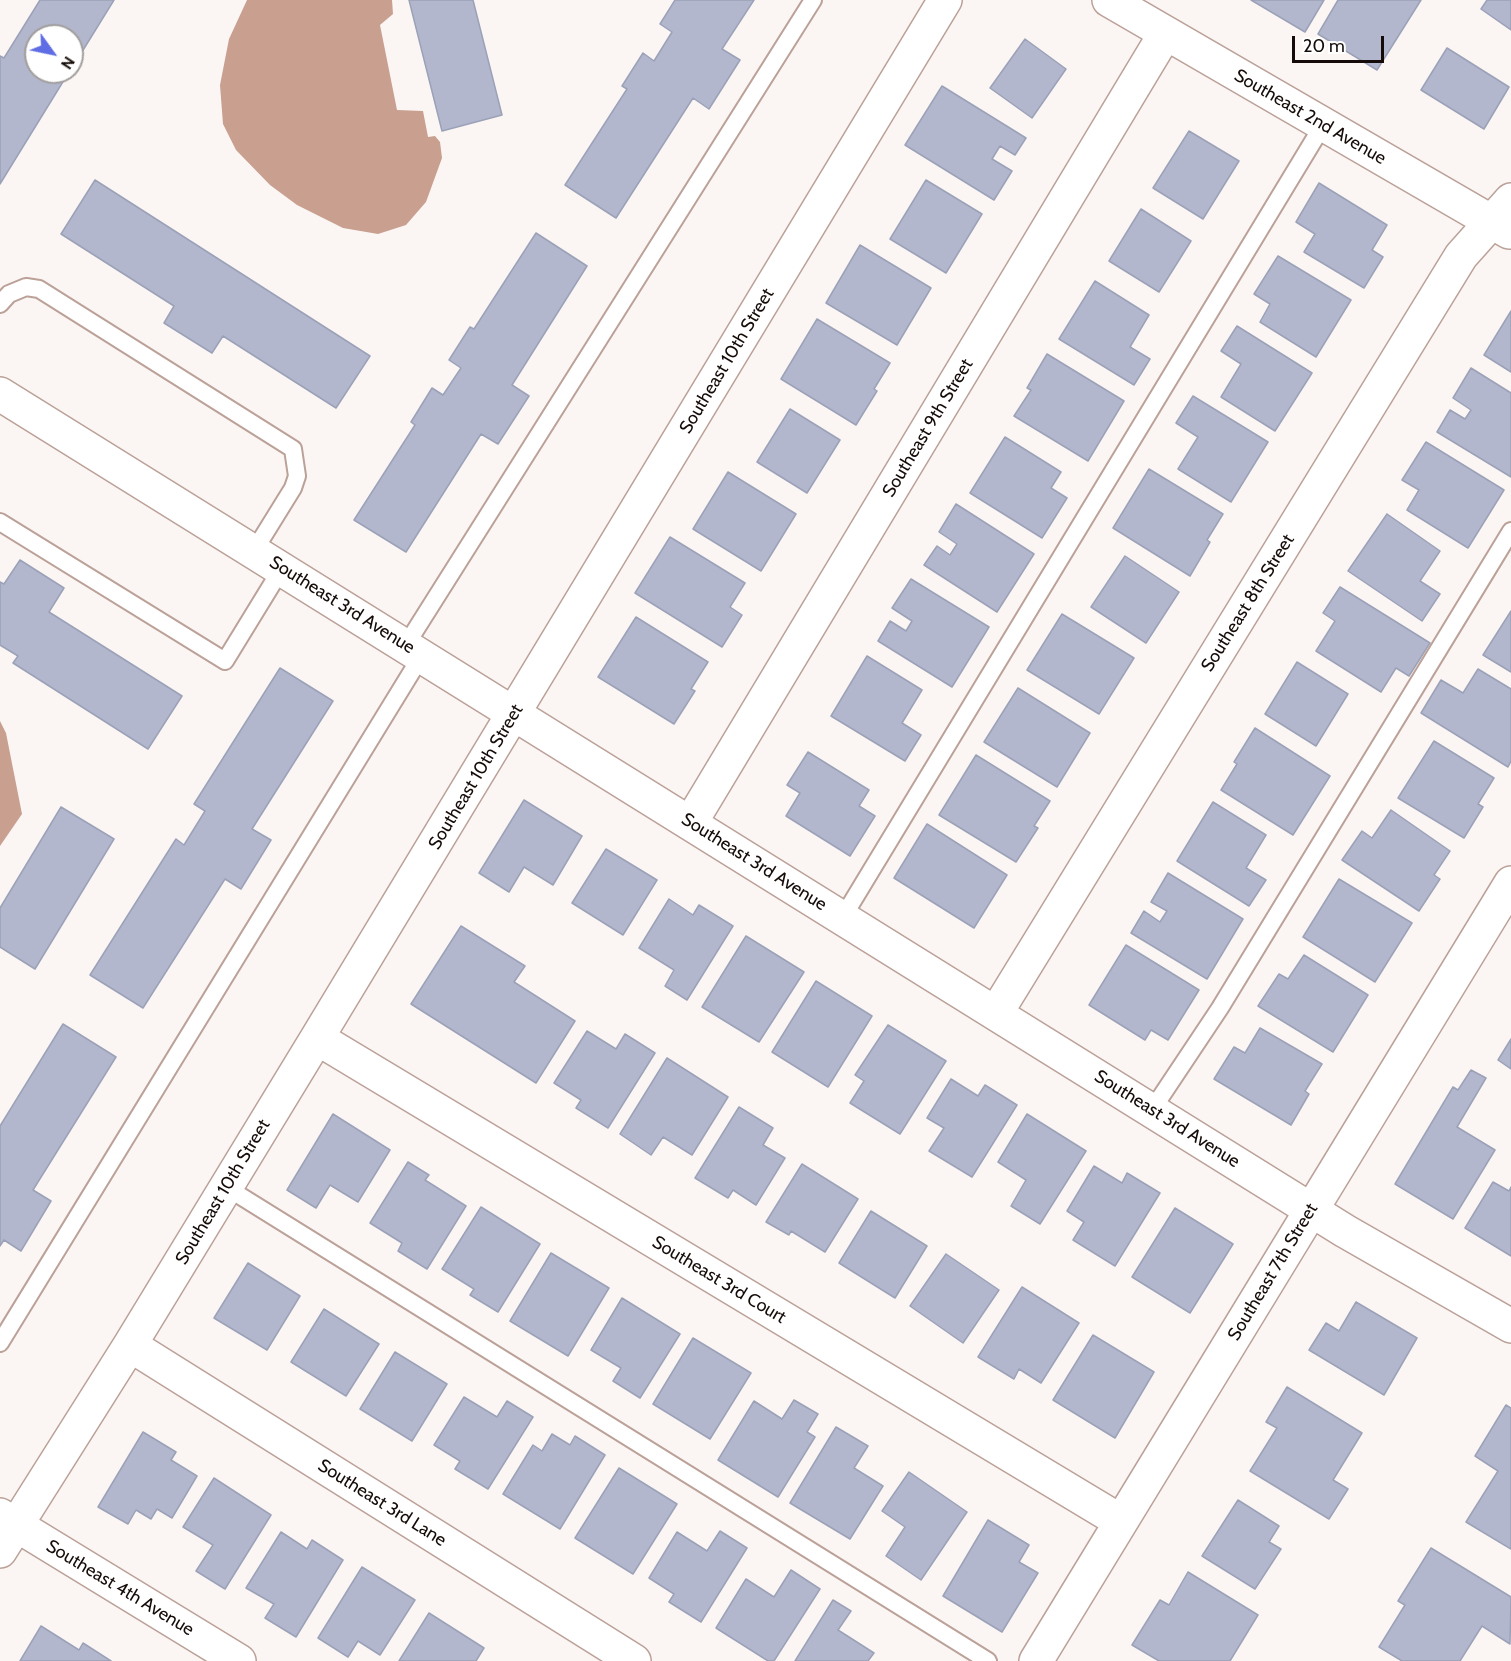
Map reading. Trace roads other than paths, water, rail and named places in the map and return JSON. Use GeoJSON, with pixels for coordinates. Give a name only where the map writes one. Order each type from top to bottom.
{"type":"FeatureCollection","features":[{"type":"Feature","properties":{"kind":"street","name":"Southeast 10th Street"},"geometry":{"type":"LineString","coordinates":[[5,1530],[130,1345],[945,0]]}},
{"type":"Feature","properties":{"kind":"street","name":"Southeast 2nd Avenue"},"geometry":{"type":"LineString","coordinates":[[1109,0],[1323,125],[1505,219]]}},
{"type":"Feature","properties":{"kind":"street","name":"Southeast 9th Street"},"geometry":{"type":"LineString","coordinates":[[691,822],[1165,34]]}},
{"type":"Feature","properties":{"kind":"street","name":"Southeast 8th Street"},"geometry":{"type":"LineString","coordinates":[[996,1012],[1461,256],[1505,219]]}},
{"type":"Feature","properties":{"kind":"street","name":"Southeast 3rd Avenue"},"geometry":{"type":"LineString","coordinates":[[0,394],[1311,1210],[1508,1319]]}},
{"type":"Feature","properties":{"kind":"street","name":"Southeast 7th Street"},"geometry":{"type":"LineString","coordinates":[[1036,1661],[1511,883]]}},
{"type":"Feature","properties":{"kind":"street","name":"Southeast 3rd Court"},"geometry":{"type":"LineString","coordinates":[[317,1038],[1120,1521]]}},
{"type":"Feature","properties":{"kind":"street","name":"Southeast 3rd Lane"},"geometry":{"type":"LineString","coordinates":[[130,1345],[634,1661]]}},
{"type":"Feature","properties":{"kind":"street","name":"Southeast 4th Avenue"},"geometry":{"type":"LineString","coordinates":[[5,1530],[239,1661]]}},
{"type":"Feature","properties":{"kind":"lane"},"geometry":{"type":"LineString","coordinates":[[0,1344],[414,650],[813,0]]}},
{"type":"Feature","properties":{"kind":"lane"},"geometry":{"type":"LineString","coordinates":[[843,917],[1323,125]]}},
{"type":"Feature","properties":{"kind":"lane"},"geometry":{"type":"LineString","coordinates":[[0,304],[9,294],[26,286],[39,289],[293,449],[297,476],[294,488],[254,551]]}},
{"type":"Feature","properties":{"kind":"lane"},"geometry":{"type":"LineString","coordinates":[[0,522],[225,661],[282,568]]}},
{"type":"Feature","properties":{"kind":"lane"},"geometry":{"type":"LineString","coordinates":[[1152,1110],[1226,998],[1511,531]]}},
{"type":"Feature","properties":{"kind":"lane"},"geometry":{"type":"LineString","coordinates":[[226,1187],[988,1661]]}}]}
